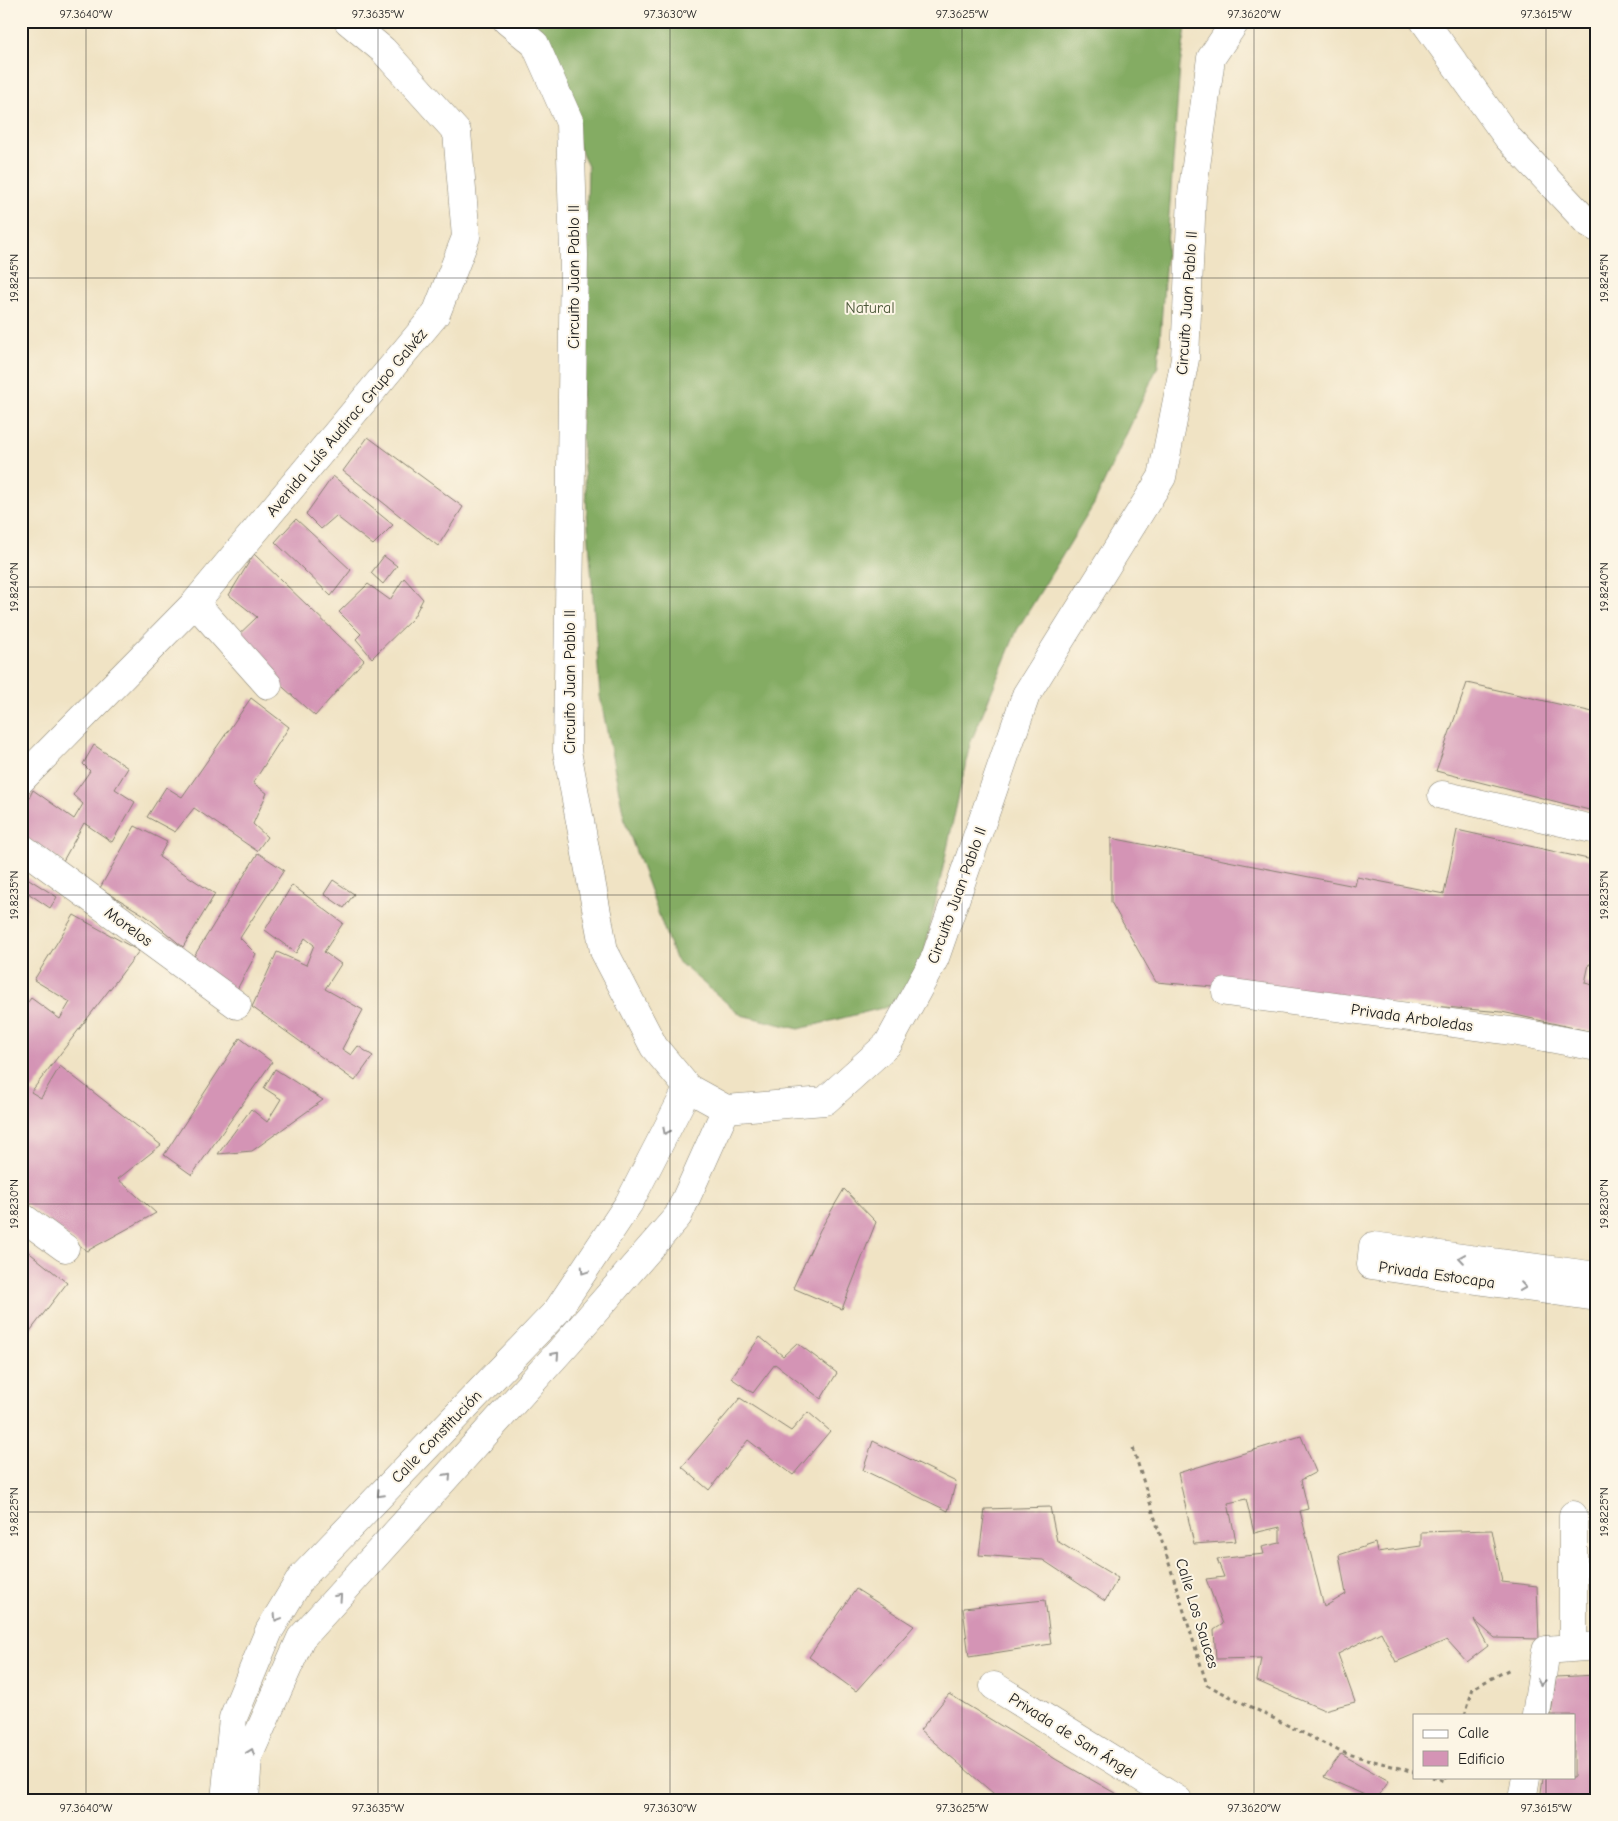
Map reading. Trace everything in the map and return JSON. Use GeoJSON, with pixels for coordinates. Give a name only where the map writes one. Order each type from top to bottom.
{"type":"FeatureCollection","features":[{"type":"Feature","properties":{"kind":"street","name":"Avenida Luís Audirac Grupo Galvéz"},"geometry":{"type":"LineString","coordinates":[[21,780],[195,603],[436,314],[466,237],[457,132],[383,50],[348,21]]}},
{"type":"Feature","properties":{"kind":"street","name":"Circuito Juan Pablo ll"},"geometry":{"type":"LineString","coordinates":[[507,21],[535,44],[570,123],[574,255],[567,751],[604,951],[654,1047],[688,1088],[726,1109],[825,1101],[888,1044],[935,958],[1026,695],[1162,477],[1185,360],[1192,195],[1211,58],[1236,21]]}},
{"type":"Feature","properties":{"kind":"street"},"geometry":{"type":"LineString","coordinates":[[1424,21],[1508,138],[1586,222],[1597,228]]}},
{"type":"Feature","properties":{"kind":"street"},"geometry":{"type":"LineString","coordinates":[[195,603],[268,685]]}},
{"type":"Feature","properties":{"kind":"street"},"geometry":{"type":"LineString","coordinates":[[1442,795],[1597,830]]}},
{"type":"Feature","properties":{"kind":"street","name":"Morelos"},"geometry":{"type":"LineString","coordinates":[[21,847],[237,1005]]}},
{"type":"Feature","properties":{"kind":"street","name":"Privada Arboledas"},"geometry":{"type":"LineString","coordinates":[[1226,992],[1518,1032],[1597,1047]]}},
{"type":"Feature","properties":{"kind":"street","name":"Calle Constitución"},"geometry":{"type":"LineString","coordinates":[[225,1800],[233,1718],[269,1631],[301,1578],[557,1311],[629,1203],[688,1088]]}},
{"type":"Feature","properties":{"kind":"street","name":"Calle Constitución"},"geometry":{"type":"LineString","coordinates":[[245,1800],[248,1757],[301,1638],[569,1341],[678,1216],[726,1109]]}},
{"type":"Feature","properties":{"kind":"street"},"geometry":{"type":"LineString","coordinates":[[21,1216],[65,1248]]}},
{"type":"Feature","properties":{"kind":"street","name":"Privada Estocapa"},"geometry":{"type":"LineString","coordinates":[[1597,1276],[1373,1246],[1371,1266],[1597,1297]]}},
{"type":"Feature","properties":{"kind":"street"},"geometry":{"type":"LineString","coordinates":[[1536,1714],[1546,1650],[1585,1646],[1573,1515]]}},
{"type":"Feature","properties":{"kind":"street","name":"Privada de San Ángel"},"geometry":{"type":"LineString","coordinates":[[994,1686],[1178,1800]]}},
{"type":"Feature","properties":{"kind":"street"},"geometry":{"type":"LineString","coordinates":[[1522,1800],[1526,1778]]}},
{"type":"Feature","properties":{"kind":"path","name":"Calle Los Sauces"},"geometry":{"type":"LineString","coordinates":[[1133,1448],[1208,1684],[1341,1752],[1413,1772]]}},
{"type":"Feature","properties":{"kind":"path"},"geometry":{"type":"LineString","coordinates":[[1465,1714],[1473,1688],[1546,1650]]}},
{"type":"Feature","properties":{"kind":"path"},"geometry":{"type":"LineString","coordinates":[[1435,1778],[1445,1781],[1446,1778]]}},
{"type":"Feature","properties":{"kind":"green space","name":"Natural"},"geometry":{"type":"Polygon","coordinates":[[[527,21],[1187,21],[1180,66],[1158,366],[1094,504],[1017,630],[970,744],[921,968],[890,1006],[799,1029],[741,1015],[675,959],[625,822],[600,696],[581,426],[588,167],[527,21]]]}},
{"type":"Feature","properties":{"kind":"building"},"geometry":{"type":"Polygon","coordinates":[[[368,437],[463,507],[438,546],[343,471],[368,437]]]}},
{"type":"Feature","properties":{"kind":"building"},"geometry":{"type":"Polygon","coordinates":[[[333,476],[393,525],[373,545],[336,516],[321,529],[306,514],[333,476]]]}},
{"type":"Feature","properties":{"kind":"building"},"geometry":{"type":"Polygon","coordinates":[[[296,519],[351,570],[331,596],[275,542],[296,519]]]}},
{"type":"Feature","properties":{"kind":"building"},"geometry":{"type":"Polygon","coordinates":[[[254,554],[364,660],[315,716],[232,641],[257,617],[229,595],[254,554]]]}},
{"type":"Feature","properties":{"kind":"building"},"geometry":{"type":"Polygon","coordinates":[[[384,556],[397,566],[383,584],[371,573],[384,556]]]}},
{"type":"Feature","properties":{"kind":"building"},"geometry":{"type":"Polygon","coordinates":[[[404,578],[423,599],[413,618],[372,658],[356,639],[361,634],[339,612],[368,584],[390,600],[404,578]]]}},
{"type":"Feature","properties":{"kind":"building"},"geometry":{"type":"Polygon","coordinates":[[[1467,683],[1597,713],[1597,812],[1436,771],[1467,683]]]}},
{"type":"Feature","properties":{"kind":"building"},"geometry":{"type":"Polygon","coordinates":[[[251,698],[289,727],[253,783],[267,793],[253,824],[267,837],[257,851],[194,808],[175,832],[147,817],[166,787],[182,797],[251,698]]]}},
{"type":"Feature","properties":{"kind":"building"},"geometry":{"type":"Polygon","coordinates":[[[94,745],[128,768],[115,789],[135,802],[112,842],[84,823],[63,861],[21,835],[21,814],[33,790],[74,819],[83,804],[73,795],[90,771],[83,764],[94,745]]]}},
{"type":"Feature","properties":{"kind":"building"},"geometry":{"type":"Polygon","coordinates":[[[135,826],[167,842],[159,857],[215,894],[183,947],[146,916],[100,888],[135,826]]]}},
{"type":"Feature","properties":{"kind":"building"},"geometry":{"type":"Polygon","coordinates":[[[1457,830],[1597,861],[1597,965],[1589,964],[1585,983],[1597,986],[1597,1033],[1502,1012],[1156,982],[1111,902],[1111,838],[1355,886],[1357,877],[1444,894],[1457,830]]]}},
{"type":"Feature","properties":{"kind":"building"},"geometry":{"type":"Polygon","coordinates":[[[258,853],[284,870],[240,938],[256,954],[234,995],[191,961],[258,853]]]}},
{"type":"Feature","properties":{"kind":"building"},"geometry":{"type":"Polygon","coordinates":[[[21,874],[57,897],[50,908],[28,893],[25,912],[21,919],[21,874]]]}},
{"type":"Feature","properties":{"kind":"building"},"geometry":{"type":"Polygon","coordinates":[[[333,880],[354,894],[344,908],[324,894],[333,880]]]}},
{"type":"Feature","properties":{"kind":"building"},"geometry":{"type":"Polygon","coordinates":[[[292,885],[343,923],[324,952],[341,964],[325,989],[363,1010],[342,1049],[351,1055],[358,1046],[373,1056],[355,1081],[252,1007],[277,952],[306,965],[314,945],[305,938],[296,953],[265,930],[292,885]]]}},
{"type":"Feature","properties":{"kind":"building"},"geometry":{"type":"Polygon","coordinates":[[[74,915],[139,951],[31,1092],[41,1098],[60,1066],[161,1145],[118,1179],[156,1213],[87,1251],[21,1200],[21,1011],[31,998],[60,1019],[70,1002],[34,980],[74,915]]]}},
{"type":"Feature","properties":{"kind":"building"},"geometry":{"type":"Polygon","coordinates":[[[240,1038],[272,1062],[192,1175],[164,1155],[240,1038]]]}},
{"type":"Feature","properties":{"kind":"building"},"geometry":{"type":"Polygon","coordinates":[[[275,1069],[323,1100],[252,1151],[218,1154],[251,1109],[267,1122],[281,1099],[264,1088],[275,1069]]]}},
{"type":"Feature","properties":{"kind":"building"},"geometry":{"type":"Polygon","coordinates":[[[844,1189],[876,1222],[842,1309],[793,1288],[820,1230],[844,1189]]]}},
{"type":"Feature","properties":{"kind":"building"},"geometry":{"type":"Polygon","coordinates":[[[21,1246],[67,1283],[21,1343],[21,1246]]]}},
{"type":"Feature","properties":{"kind":"building"},"geometry":{"type":"Polygon","coordinates":[[[760,1337],[783,1356],[797,1343],[837,1373],[821,1399],[775,1364],[753,1393],[731,1378],[760,1337]]]}},
{"type":"Feature","properties":{"kind":"building"},"geometry":{"type":"Polygon","coordinates":[[[740,1398],[791,1431],[808,1412],[830,1431],[793,1475],[748,1440],[709,1490],[682,1467],[740,1398]]]}},
{"type":"Feature","properties":{"kind":"building"},"geometry":{"type":"Polygon","coordinates":[[[1301,1436],[1316,1472],[1301,1480],[1308,1509],[1300,1511],[1324,1607],[1346,1594],[1339,1555],[1375,1543],[1377,1552],[1421,1546],[1421,1532],[1492,1530],[1502,1582],[1537,1586],[1539,1639],[1495,1638],[1474,1620],[1488,1646],[1467,1662],[1447,1640],[1396,1662],[1381,1632],[1338,1654],[1355,1702],[1324,1710],[1257,1681],[1261,1658],[1216,1659],[1214,1630],[1223,1624],[1206,1579],[1224,1577],[1217,1559],[1264,1554],[1262,1547],[1280,1543],[1280,1527],[1254,1533],[1246,1499],[1228,1503],[1236,1541],[1194,1544],[1178,1473],[1301,1436]]]}},
{"type":"Feature","properties":{"kind":"building"},"geometry":{"type":"Polygon","coordinates":[[[873,1441],[956,1482],[948,1511],[863,1470],[873,1441]]]}},
{"type":"Feature","properties":{"kind":"building"},"geometry":{"type":"Polygon","coordinates":[[[1050,1507],[1057,1541],[1118,1578],[1105,1601],[1043,1560],[979,1555],[985,1509],[1050,1507]]]}},
{"type":"Feature","properties":{"kind":"building"},"geometry":{"type":"Polygon","coordinates":[[[856,1589],[914,1626],[856,1691],[809,1657],[856,1589]]]}},
{"type":"Feature","properties":{"kind":"building"},"geometry":{"type":"Polygon","coordinates":[[[1045,1600],[1051,1644],[969,1657],[963,1608],[1045,1600]]]}},
{"type":"Feature","properties":{"kind":"building"},"geometry":{"type":"Polygon","coordinates":[[[1597,1675],[1597,1800],[1540,1800],[1543,1778],[1576,1778],[1576,1714],[1551,1714],[1556,1677],[1597,1675]]]}},
{"type":"Feature","properties":{"kind":"building"},"geometry":{"type":"Polygon","coordinates":[[[949,1694],[1127,1800],[1001,1800],[920,1730],[949,1694]]]}},
{"type":"Feature","properties":{"kind":"building"},"geometry":{"type":"Polygon","coordinates":[[[1341,1754],[1389,1781],[1376,1800],[1324,1777],[1341,1754]]]}}]}
